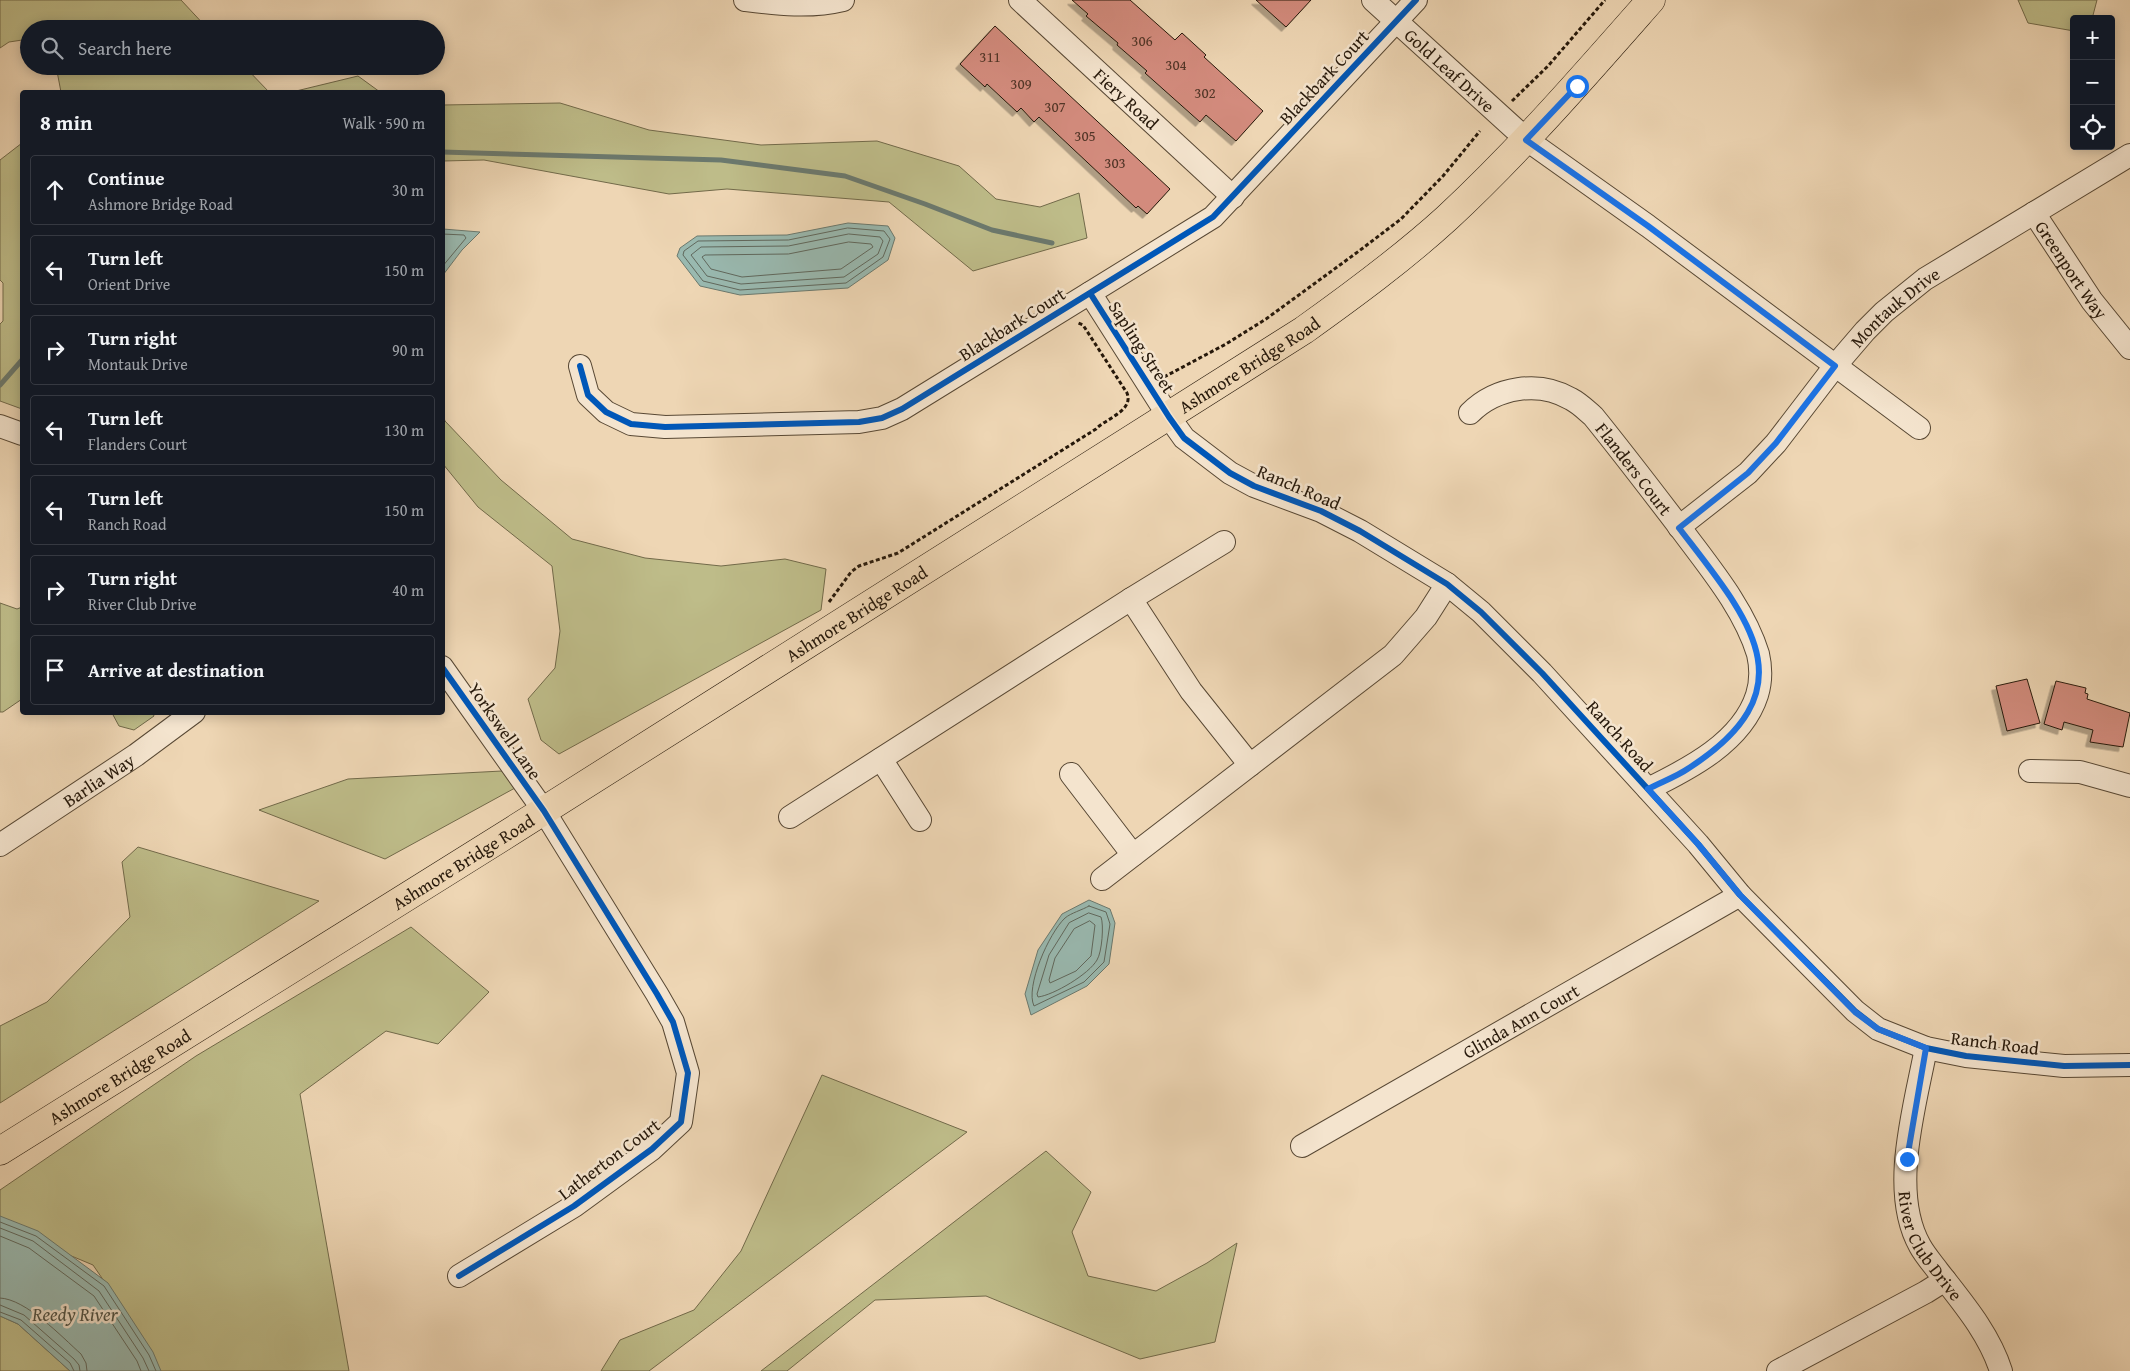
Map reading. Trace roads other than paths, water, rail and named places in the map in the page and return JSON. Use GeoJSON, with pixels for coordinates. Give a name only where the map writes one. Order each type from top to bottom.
{"type":"FeatureCollection","features":[{"type":"Feature","properties":{"kind":"main road","name":"Ashmore Bridge Road"},"geometry":{"type":"LineString","coordinates":[[0,1151],[544,811],[1304,330],[1355,294],[1446,219],[1526,140],[1577,86],[1651,0]]}},
{"type":"Feature","properties":{"kind":"street"},"geometry":{"type":"LineString","coordinates":[[745,0],[786,5],[813,5],[843,0]]}},
{"type":"Feature","properties":{"kind":"street","name":"Fiery Road"},"geometry":{"type":"LineString","coordinates":[[1020,0],[1233,197]]}},
{"type":"Feature","properties":{"kind":"street","name":"Gold Leaf Drive"},"geometry":{"type":"LineString","coordinates":[[1373,0],[1526,140],[1656,232],[1919,428]]}},
{"type":"Feature","properties":{"kind":"street","name":"Blackbark Court"},"geometry":{"type":"LineString","coordinates":[[580,366],[588,395],[606,412],[631,424],[682,427],[859,422],[882,418],[902,409],[1207,221],[1233,197],[1416,0]]}},
{"type":"Feature","properties":{"kind":"street","name":"Montauk Drive"},"geometry":{"type":"LineString","coordinates":[[1679,528],[1748,473],[1776,443],[1835,366],[1865,331],[1904,295],[1925,279],[2130,155]]}},
{"type":"Feature","properties":{"kind":"street","name":"Greenport Way"},"geometry":{"type":"LineString","coordinates":[[2034,213],[2092,301],[2130,348]]}},
{"type":"Feature","properties":{"kind":"street","name":"Sapling Street"},"geometry":{"type":"LineString","coordinates":[[1090,294],[1169,417]]}},
{"type":"Feature","properties":{"kind":"street","name":"Flanders Court"},"geometry":{"type":"LineString","coordinates":[[1470,413],[1486,399],[1502,392],[1519,389],[1554,392],[1571,399],[1593,416],[1732,601],[1751,634],[1760,665],[1759,687],[1757,697],[1747,716],[1719,746],[1688,769],[1648,789]]}},
{"type":"Feature","properties":{"kind":"street","name":"Ranch Road"},"geometry":{"type":"LineString","coordinates":[[1169,417],[1184,438],[1230,473],[1254,486],[1329,515],[1360,531],[1447,584],[1481,612],[1542,672],[1698,844],[1740,895],[1855,1012],[1878,1029],[1926,1048],[1966,1056],[2064,1066],[2130,1065]]}},
{"type":"Feature","properties":{"kind":"street"},"geometry":{"type":"LineString","coordinates":[[0,426],[20,433]]}},
{"type":"Feature","properties":{"kind":"street"},"geometry":{"type":"LineString","coordinates":[[790,817],[1131,599],[1224,542]]}},
{"type":"Feature","properties":{"kind":"street"},"geometry":{"type":"LineString","coordinates":[[1102,879],[1393,655],[1426,617],[1447,584]]}},
{"type":"Feature","properties":{"kind":"street"},"geometry":{"type":"LineString","coordinates":[[1131,599],[1191,691],[1250,765]]}},
{"type":"Feature","properties":{"kind":"street","name":"Yorkswell Lane"},"geometry":{"type":"LineString","coordinates":[[445,671],[544,811]]}},
{"type":"Feature","properties":{"kind":"street","name":"Barlia Way"},"geometry":{"type":"LineString","coordinates":[[0,845],[136,754],[190,715]]}},
{"type":"Feature","properties":{"kind":"street"},"geometry":{"type":"LineString","coordinates":[[881,759],[920,820]]}},
{"type":"Feature","properties":{"kind":"street"},"geometry":{"type":"LineString","coordinates":[[2030,771],[2080,772],[2130,786]]}},
{"type":"Feature","properties":{"kind":"street"},"geometry":{"type":"LineString","coordinates":[[1071,774],[1133,855]]}},
{"type":"Feature","properties":{"kind":"street","name":"Latherton Court"},"geometry":{"type":"LineString","coordinates":[[459,1276],[574,1206],[652,1148],[681,1122],[688,1072],[673,1022],[544,811]]}},
{"type":"Feature","properties":{"kind":"street","name":"Glinda Ann Court"},"geometry":{"type":"LineString","coordinates":[[1302,1146],[1740,895]]}},
{"type":"Feature","properties":{"kind":"street","name":"River Club Drive"},"geometry":{"type":"LineString","coordinates":[[1926,1048],[1907,1159],[1905,1201],[1910,1224],[1920,1247],[1991,1345],[2001,1371]]}},
{"type":"Feature","properties":{"kind":"street"},"geometry":{"type":"LineString","coordinates":[[1778,1371],[1945,1280]]}},
{"type":"Feature","properties":{"kind":"water"},"geometry":{"type":"Polygon","coordinates":[[[848,223],[888,226],[895,238],[888,260],[848,288],[740,295],[700,286],[677,256],[680,248],[697,236],[787,235],[848,223]]]}},
{"type":"Feature","properties":{"kind":"water"},"geometry":{"type":"Polygon","coordinates":[[[445,229],[480,232],[462,250],[445,272],[445,229]]]}},
{"type":"Feature","properties":{"kind":"water"},"geometry":{"type":"Polygon","coordinates":[[[1089,900],[1110,909],[1115,923],[1109,964],[1087,986],[1031,1015],[1025,994],[1038,950],[1062,914],[1089,900]]]}},
{"type":"Feature","properties":{"kind":"water","name":"Reedy River"},"geometry":{"type":"Polygon","coordinates":[[[0,1216],[38,1231],[108,1283],[153,1352],[161,1371],[70,1371],[18,1324],[0,1316],[0,1216]]]}},
{"type":"Feature","properties":{"kind":"waterway"},"geometry":{"type":"LineString","coordinates":[[445,152],[721,160],[845,176],[992,230],[1052,243]]}},
{"type":"Feature","properties":{"kind":"waterway"},"geometry":{"type":"LineString","coordinates":[[0,385],[20,362]]}}]}
